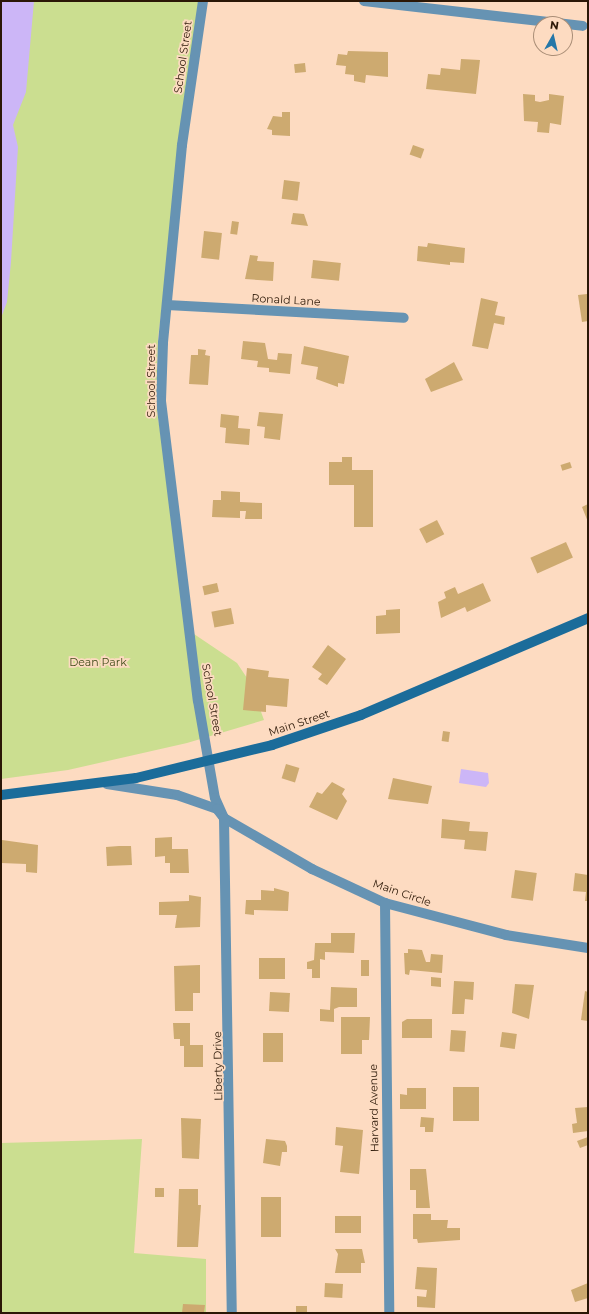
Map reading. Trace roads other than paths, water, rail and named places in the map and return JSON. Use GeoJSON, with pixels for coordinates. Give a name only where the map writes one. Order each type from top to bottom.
{"type":"FeatureCollection","features":[{"type":"Feature","properties":{"kind":"main road","name":"Main Street"},"geometry":{"type":"LineString","coordinates":[[1,794],[136,778],[252,751],[361,715],[588,618]]}},
{"type":"Feature","properties":{"kind":"street","name":"School Street"},"geometry":{"type":"LineString","coordinates":[[203,1],[182,145],[166,305],[162,374],[163,430],[198,701],[210,760]]}},
{"type":"Feature","properties":{"kind":"street"},"geometry":{"type":"LineString","coordinates":[[364,1],[583,26]]}},
{"type":"Feature","properties":{"kind":"street","name":"Ronald Lane"},"geometry":{"type":"LineString","coordinates":[[166,305],[404,318]]}},
{"type":"Feature","properties":{"kind":"street"},"geometry":{"type":"LineString","coordinates":[[210,760],[215,798],[224,818]]}},
{"type":"Feature","properties":{"kind":"street","name":"Main Circle"},"geometry":{"type":"LineString","coordinates":[[98,783],[177,794],[217,809],[224,818],[312,869],[385,903],[506,935],[588,948]]}},
{"type":"Feature","properties":{"kind":"street","name":"Liberty Drive"},"geometry":{"type":"LineString","coordinates":[[224,818],[232,1313]]}},
{"type":"Feature","properties":{"kind":"street","name":"Harvard Avenue"},"geometry":{"type":"LineString","coordinates":[[385,903],[389,1313]]}},
{"type":"Feature","properties":{"kind":"park label","name":"Dean Park"},"geometry":{"type":"Point","coordinates":[98,662]}}]}
